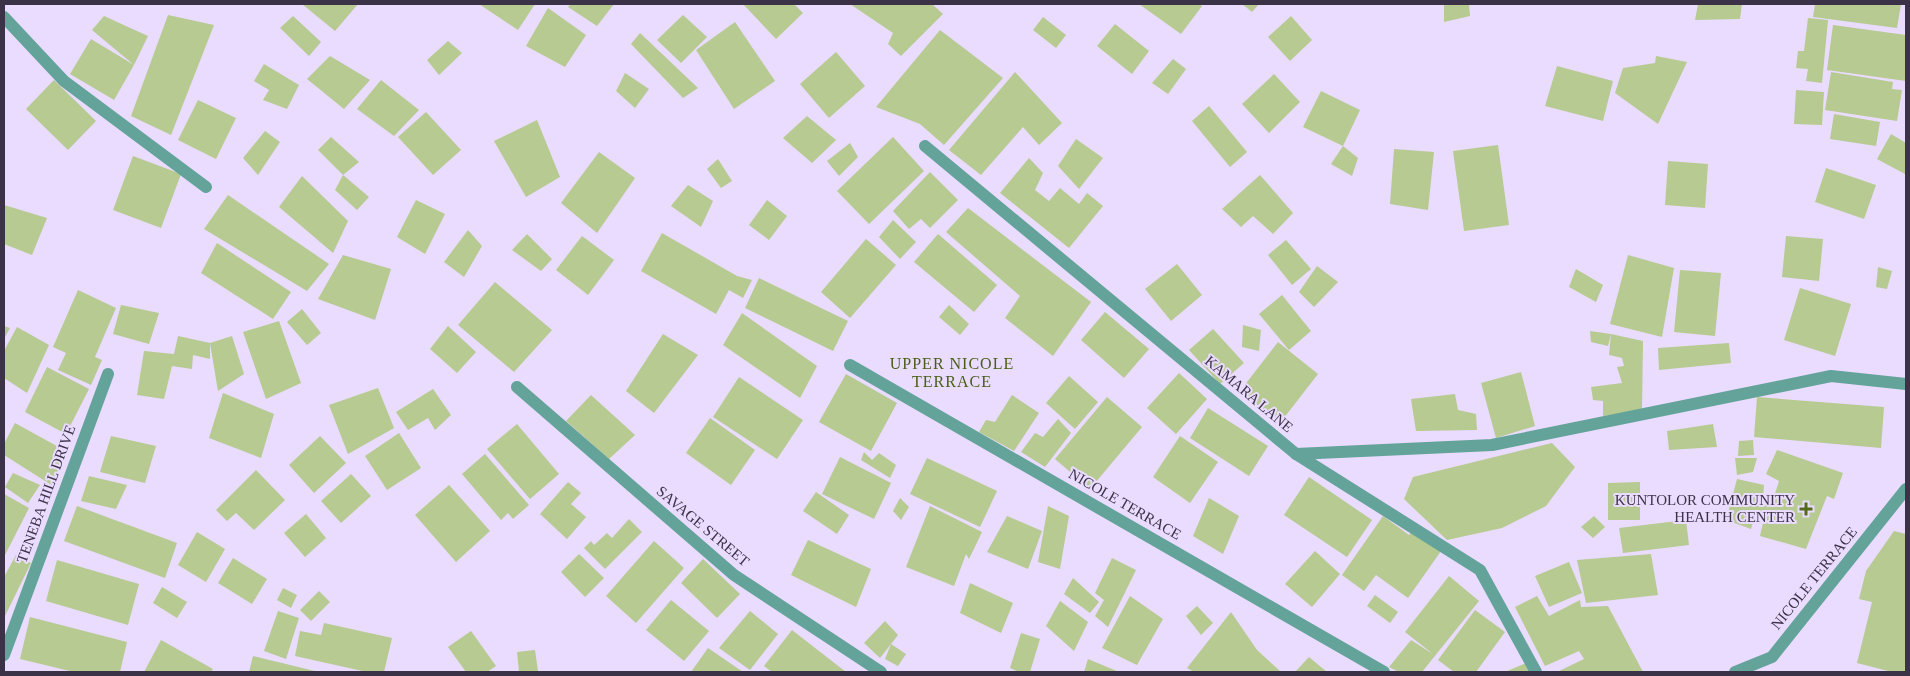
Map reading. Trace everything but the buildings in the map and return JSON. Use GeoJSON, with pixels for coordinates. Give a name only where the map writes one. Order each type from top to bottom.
{"type":"FeatureCollection","features":[{"type":"Feature","properties":{"kind":"street"},"geometry":{"type":"LineString","coordinates":[[4,17],[64,81],[206,187]]}},
{"type":"Feature","properties":{"kind":"street","name":"KAMARA LANE"},"geometry":{"type":"LineString","coordinates":[[925,146],[1296,454],[1480,570],[1536,672]]}},
{"type":"Feature","properties":{"kind":"street","name":"NICOLE TERRACE"},"geometry":{"type":"LineString","coordinates":[[850,365],[1384,672]]}},
{"type":"Feature","properties":{"kind":"street","name":"TENEBA HILL DRIVE"},"geometry":{"type":"LineString","coordinates":[[4,655],[108,374]]}},
{"type":"Feature","properties":{"kind":"street"},"geometry":{"type":"LineString","coordinates":[[1296,454],[1492,444],[1831,376],[1906,384]]}},
{"type":"Feature","properties":{"kind":"street","name":"SAVAGE STREET"},"geometry":{"type":"LineString","coordinates":[[517,387],[734,575],[881,672]]}},
{"type":"Feature","properties":{"kind":"street","name":"NICOLE TERRACE"},"geometry":{"type":"LineString","coordinates":[[1735,672],[1772,657],[1906,489]]}},
{"type":"Feature","properties":{"kind":"place","name":"KUNTOLOR COMMUNITY HEALTH CENTER"},"geometry":{"type":"Point","coordinates":[1806,509]}},
{"type":"Feature","properties":{"kind":"district","name":"UPPER NICOLE TERRACE"},"geometry":{"type":"Point","coordinates":[952,372]}}]}
